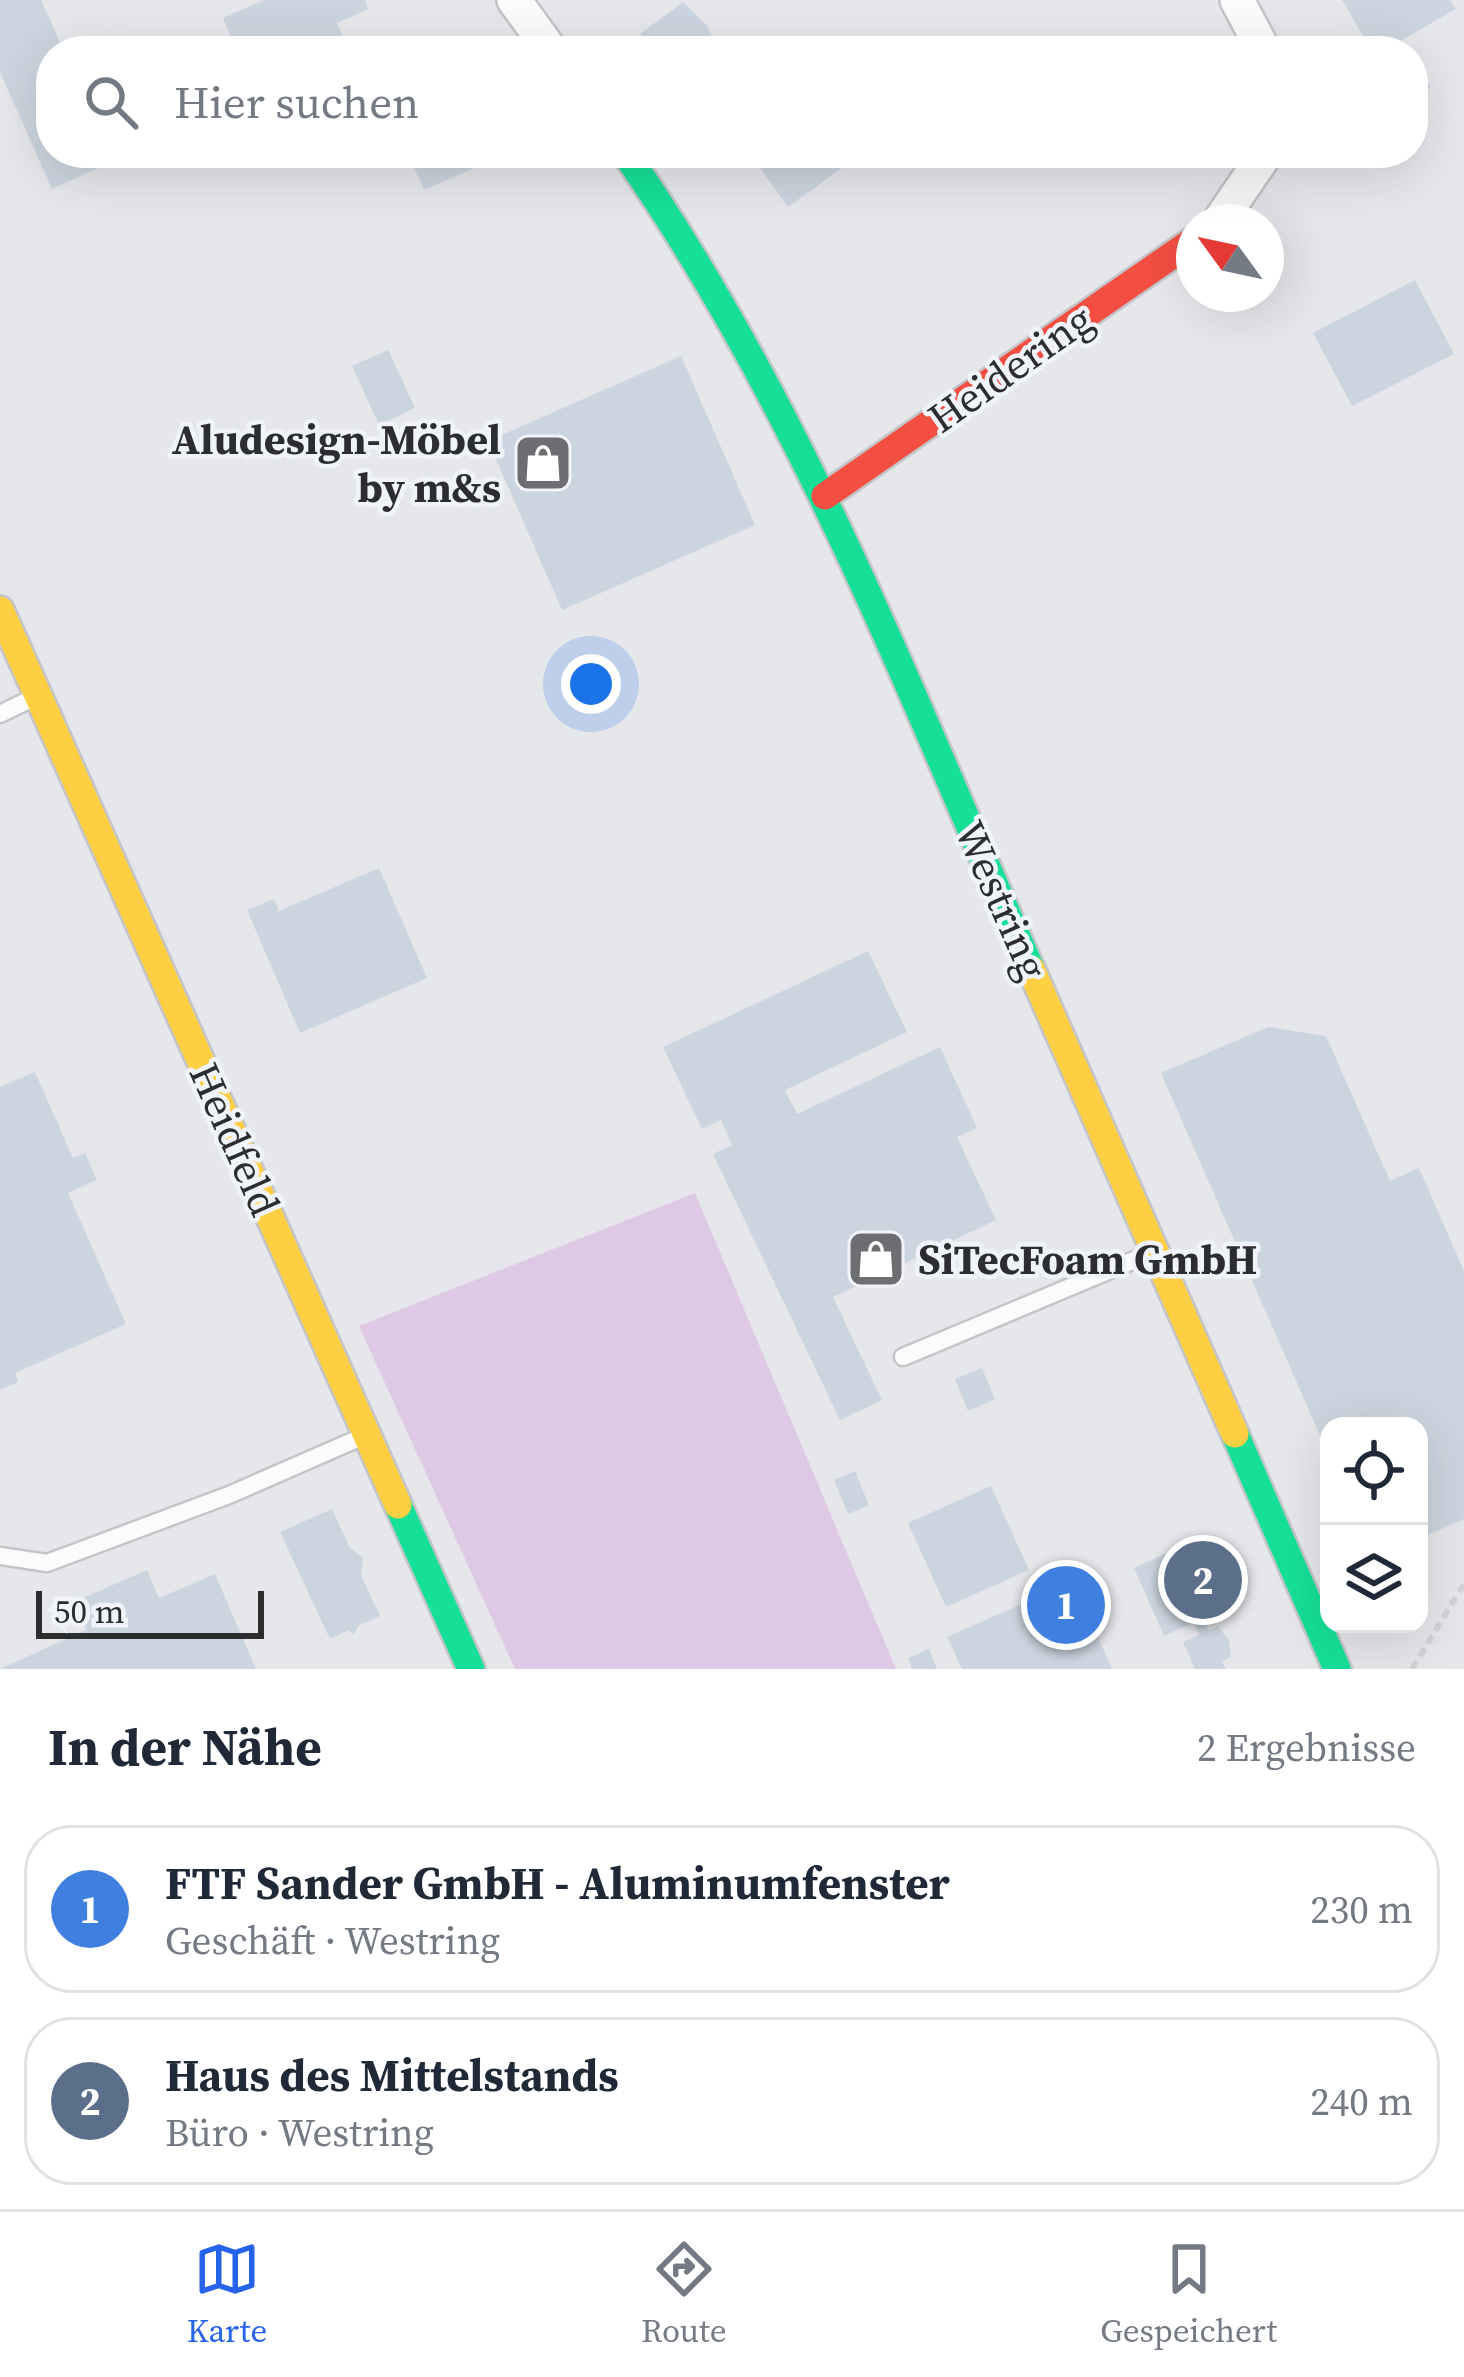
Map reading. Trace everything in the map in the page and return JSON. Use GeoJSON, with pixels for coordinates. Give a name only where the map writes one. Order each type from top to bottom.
{"type":"FeatureCollection","features":[{"type":"Feature","properties":{"kind":"street"},"geometry":{"type":"LineString","coordinates":[[514,0],[540,36]]}},
{"type":"Feature","properties":{"kind":"street"},"geometry":{"type":"LineString","coordinates":[[1238,0],[1256,36]]}},
{"type":"Feature","properties":{"kind":"street","name":"Westring"},"geometry":{"type":"LineString","coordinates":[[636,168],[701,258],[755,350],[825,496],[1337,1669]]}},
{"type":"Feature","properties":{"kind":"street"},"geometry":{"type":"LineString","coordinates":[[1232,204],[1256,168]]}},
{"type":"Feature","properties":{"kind":"street","name":"Heidering"},"geometry":{"type":"LineString","coordinates":[[825,496],[1176,252]]}},
{"type":"Feature","properties":{"kind":"street","name":"Heidfeld"},"geometry":{"type":"LineString","coordinates":[[0,610],[471,1669]]}},
{"type":"Feature","properties":{"kind":"lane"},"geometry":{"type":"LineString","coordinates":[[0,714],[38,696]]}},
{"type":"Feature","properties":{"kind":"lane"},"geometry":{"type":"LineString","coordinates":[[903,1358],[1154,1251]]}},
{"type":"Feature","properties":{"kind":"lane"},"geometry":{"type":"LineString","coordinates":[[0,1556],[47,1563],[230,1495],[367,1435]]}},
{"type":"Feature","properties":{"kind":"path"},"geometry":{"type":"LineString","coordinates":[[1412,1669],[1464,1584]]}},
{"type":"Feature","properties":{"kind":"shaded area"},"geometry":{"type":"Polygon","coordinates":[[[695,1193],[896,1669],[515,1669],[359,1326],[695,1193]]]}},
{"type":"Feature","properties":{"kind":"building"},"geometry":{"type":"Polygon","coordinates":[[[0,0],[41,0],[57,36],[36,36],[36,153],[0,72],[0,0]]]}},
{"type":"Feature","properties":{"kind":"building"},"geometry":{"type":"Polygon","coordinates":[[[264,0],[365,0],[368,9],[337,23],[340,36],[231,36],[223,18],[264,0]]]}},
{"type":"Feature","properties":{"kind":"building"},"geometry":{"type":"Polygon","coordinates":[[[1342,0],[1450,0],[1456,9],[1409,36],[1363,36],[1342,0]]]}},
{"type":"Feature","properties":{"kind":"building"},"geometry":{"type":"Polygon","coordinates":[[[683,2],[711,36],[641,36],[683,2]]]}},
{"type":"Feature","properties":{"kind":"building"},"geometry":{"type":"Polygon","coordinates":[[[43,168],[98,168],[52,189],[43,168]]]}},
{"type":"Feature","properties":{"kind":"building"},"geometry":{"type":"Polygon","coordinates":[[[414,168],[475,168],[424,190],[414,168]]]}},
{"type":"Feature","properties":{"kind":"building"},"geometry":{"type":"Polygon","coordinates":[[[760,168],[842,168],[788,207],[760,168]]]}},
{"type":"Feature","properties":{"kind":"building"},"geometry":{"type":"Polygon","coordinates":[[[1415,280],[1454,354],[1352,406],[1313,333],[1415,280]]]}},
{"type":"Feature","properties":{"kind":"building"},"geometry":{"type":"Polygon","coordinates":[[[388,350],[415,408],[379,425],[352,366],[388,350]]]}},
{"type":"Feature","properties":{"kind":"building"},"geometry":{"type":"Polygon","coordinates":[[[681,356],[755,525],[562,610],[488,441],[681,356]]]}},
{"type":"Feature","properties":{"kind":"building"},"geometry":{"type":"Polygon","coordinates":[[[379,868],[427,978],[300,1033],[247,910],[274,899],[279,911],[379,868]]]}},
{"type":"Feature","properties":{"kind":"building"},"geometry":{"type":"Polygon","coordinates":[[[868,951],[907,1032],[785,1090],[797,1114],[940,1047],[977,1128],[957,1137],[996,1220],[833,1297],[882,1400],[840,1420],[713,1154],[732,1145],[721,1120],[702,1129],[663,1047],[868,951]]]}},
{"type":"Feature","properties":{"kind":"building"},"geometry":{"type":"Polygon","coordinates":[[[1268,1027],[1326,1036],[1390,1181],[1419,1168],[1464,1271],[1464,1519],[1428,1535],[1428,1417],[1320,1417],[1320,1435],[1161,1073],[1268,1027]]]}},
{"type":"Feature","properties":{"kind":"building"},"geometry":{"type":"Polygon","coordinates":[[[35,1072],[73,1158],[85,1153],[97,1180],[68,1193],[126,1324],[15,1373],[18,1382],[0,1390],[0,1087],[35,1072]]]}},
{"type":"Feature","properties":{"kind":"building"},"geometry":{"type":"Polygon","coordinates":[[[982,1368],[995,1399],[968,1411],[955,1379],[982,1368]]]}},
{"type":"Feature","properties":{"kind":"building"},"geometry":{"type":"Polygon","coordinates":[[[855,1471],[869,1505],[848,1514],[834,1480],[855,1471]]]}},
{"type":"Feature","properties":{"kind":"building"},"geometry":{"type":"Polygon","coordinates":[[[991,1486],[1029,1570],[946,1607],[908,1523],[991,1486]]]}},
{"type":"Feature","properties":{"kind":"building"},"geometry":{"type":"Polygon","coordinates":[[[332,1509],[350,1548],[363,1558],[361,1575],[380,1616],[358,1626],[354,1635],[348,1630],[330,1639],[280,1532],[332,1509]]]}},
{"type":"Feature","properties":{"kind":"building"},"geometry":{"type":"Polygon","coordinates":[[[1202,1537],[1232,1605],[1203,1618],[1209,1631],[1218,1626],[1229,1640],[1231,1657],[1222,1661],[1226,1669],[1195,1669],[1183,1642],[1199,1635],[1194,1622],[1164,1636],[1134,1568],[1202,1537]]]}},
{"type":"Feature","properties":{"kind":"building"},"geometry":{"type":"Polygon","coordinates":[[[147,1570],[159,1598],[215,1574],[256,1669],[0,1669],[86,1630],[83,1598],[147,1570]]]}},
{"type":"Feature","properties":{"kind":"building"},"geometry":{"type":"Polygon","coordinates":[[[1073,1581],[1112,1669],[962,1669],[947,1637],[1073,1581]]]}},
{"type":"Feature","properties":{"kind":"building"},"geometry":{"type":"Polygon","coordinates":[[[929,1649],[937,1669],[912,1669],[908,1658],[929,1649]]]}},
{"type":"Feature","properties":{"kind":"traffic: fast"},"geometry":{"type":"LineString","coordinates":[[635,168],[688,249],[798,448],[895,654],[1031,969]]}},
{"type":"Feature","properties":{"kind":"traffic: fast"},"geometry":{"type":"LineString","coordinates":[[1235,1434],[1337,1669]]}},
{"type":"Feature","properties":{"kind":"traffic: fast"},"geometry":{"type":"LineString","coordinates":[[398,1505],[471,1669]]}},
{"type":"Feature","properties":{"kind":"traffic: slow"},"geometry":{"type":"LineString","coordinates":[[0,610],[398,1505]]}},
{"type":"Feature","properties":{"kind":"traffic: slow"},"geometry":{"type":"LineString","coordinates":[[1031,969],[1235,1434]]}},
{"type":"Feature","properties":{"kind":"traffic: jam"},"geometry":{"type":"LineString","coordinates":[[825,496],[1176,252]]}},
{"type":"Feature","properties":{"kind":"place","name":"Aludesign-Möbel by m&s"},"geometry":{"type":"Point","coordinates":[543,463]}},
{"type":"Feature","properties":{"kind":"place","name":"SiTecFoam GmbH"},"geometry":{"type":"Point","coordinates":[876,1259]}},
{"type":"Feature","properties":{"kind":"place","name":"Haus des Mittelstands"},"geometry":{"type":"Point","coordinates":[1203,1580]}},
{"type":"Feature","properties":{"kind":"place","name":"FTF Sander GmbH - Aluminumfenster"},"geometry":{"type":"Point","coordinates":[1066,1605]}}]}
